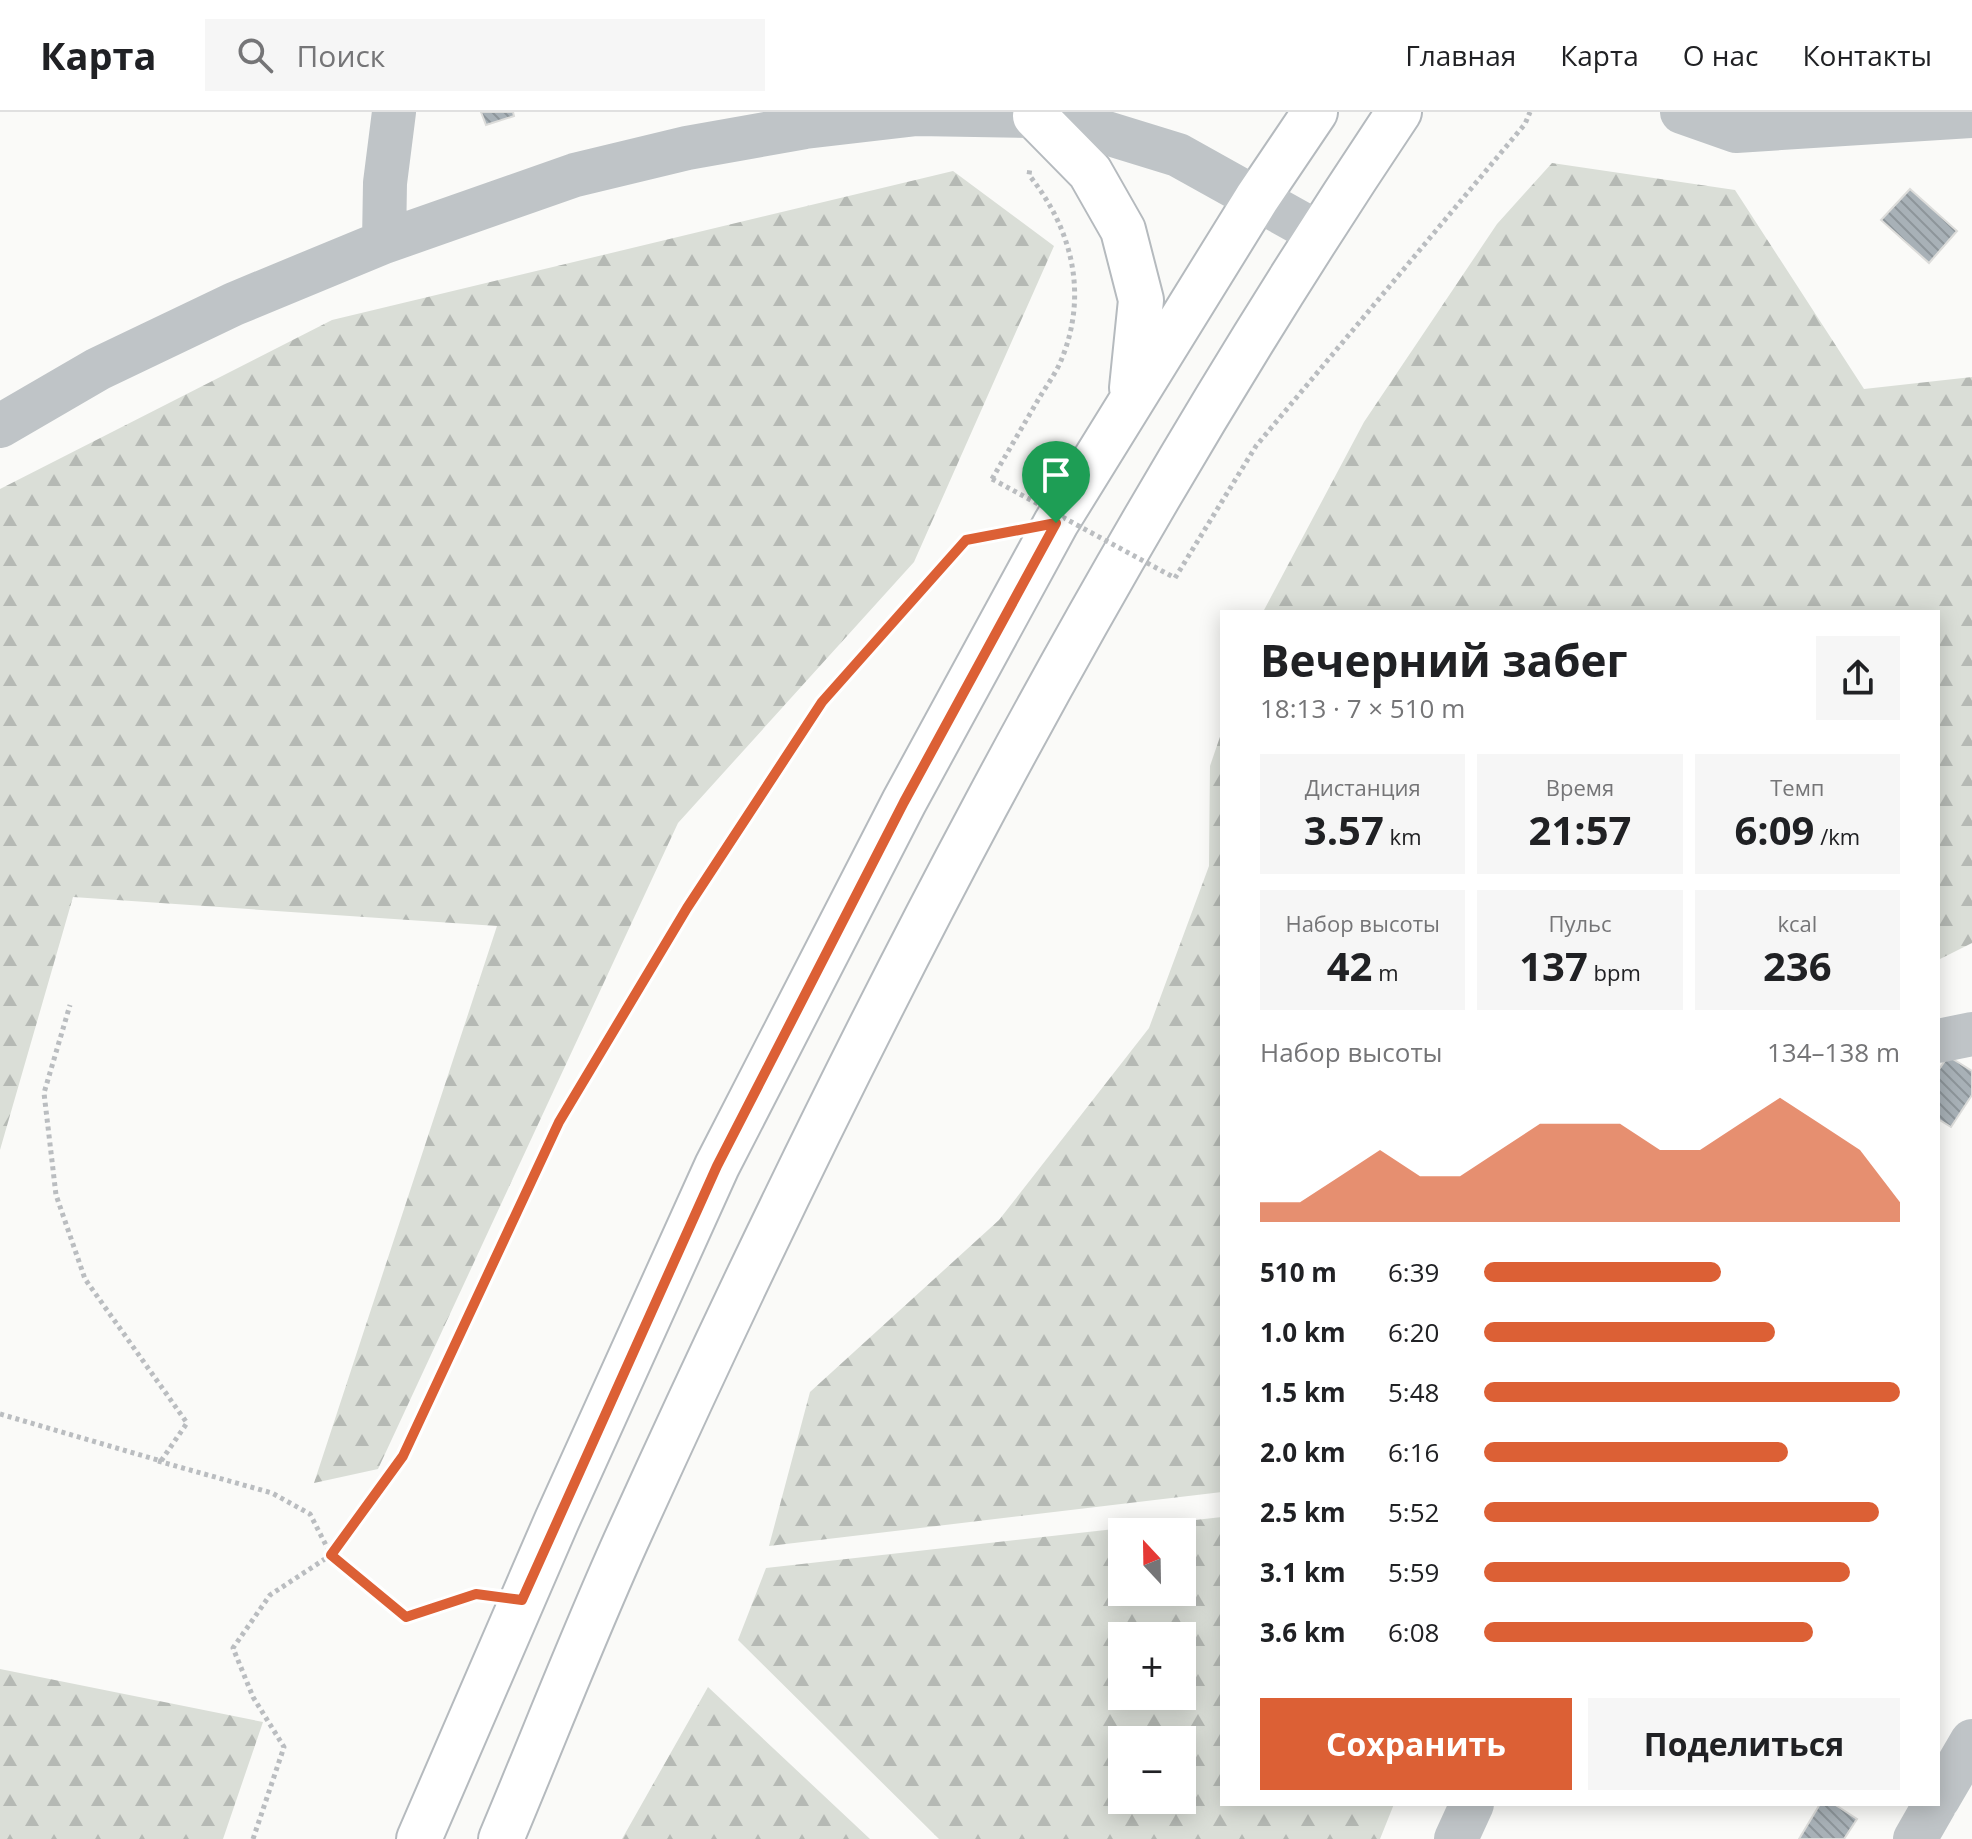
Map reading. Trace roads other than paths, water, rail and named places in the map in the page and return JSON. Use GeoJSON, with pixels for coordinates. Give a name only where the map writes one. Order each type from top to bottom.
{"type":"FeatureCollection","features":[{"type":"Feature","properties":{"kind":"main road"},"geometry":{"type":"LineString","coordinates":[[419,1839],[522,1600],[717,1166],[904,802],[1056,523],[1257,198],[1315,112]]}},
{"type":"Feature","properties":{"kind":"main road"},"geometry":{"type":"LineString","coordinates":[[501,1839],[628,1537],[794,1179],[974,827],[1069,652],[1318,233],[1399,112]]}},
{"type":"Feature","properties":{"kind":"main road"},"geometry":{"type":"LineString","coordinates":[[1049,114],[1090,172],[1123,230],[1141,300],[1131,398]]}},
{"type":"Feature","properties":{"kind":"street"},"geometry":{"type":"LineString","coordinates":[[384,242],[385,183],[394,112]]}},
{"type":"Feature","properties":{"kind":"street"},"geometry":{"type":"LineString","coordinates":[[1682,112],[1736,131],[1972,116]]}},
{"type":"Feature","properties":{"kind":"street"},"geometry":{"type":"LineString","coordinates":[[0,426],[98,369],[207,317],[384,242],[575,175],[687,148],[805,127],[917,114],[1049,114],[1178,155],[1318,233]]}},
{"type":"Feature","properties":{"kind":"street"},"geometry":{"type":"LineString","coordinates":[[1940,1041],[1972,1034]]}},
{"type":"Feature","properties":{"kind":"street"},"geometry":{"type":"LineString","coordinates":[[1940,1797],[1972,1741]]}},
{"type":"Feature","properties":{"kind":"street"},"geometry":{"type":"LineString","coordinates":[[1456,1839],[1471,1806]]}},
{"type":"Feature","properties":{"kind":"street"},"geometry":{"type":"LineString","coordinates":[[1915,1839],[1935,1806]]}}]}
